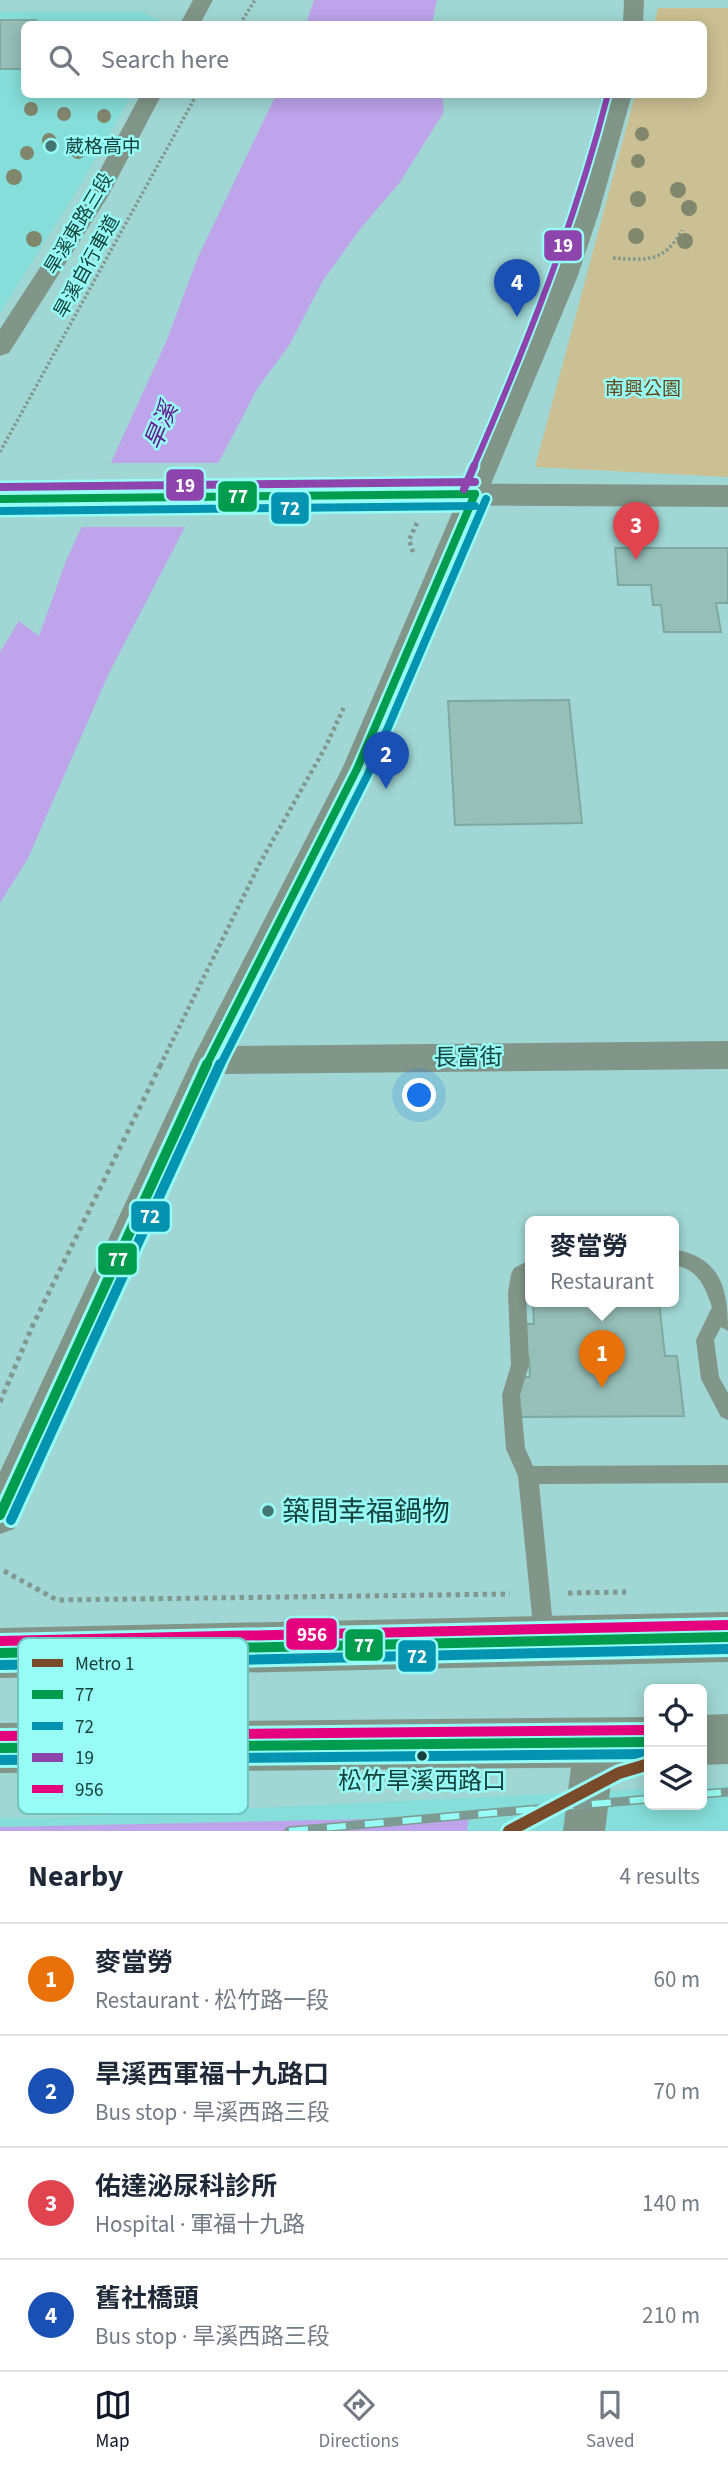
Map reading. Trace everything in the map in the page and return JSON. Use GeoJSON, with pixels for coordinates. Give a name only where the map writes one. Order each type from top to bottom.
{"type":"FeatureCollection","features":[{"type":"Feature","properties":{"kind":"street"},"geometry":{"type":"LineString","coordinates":[[193,21],[204,0]]}},
{"type":"Feature","properties":{"kind":"street"},"geometry":{"type":"LineString","coordinates":[[633,21],[634,0]]}},
{"type":"Feature","properties":{"kind":"street","name":"旱溪東路三段"},"geometry":{"type":"LineString","coordinates":[[0,348],[96,198],[150,98]]}},
{"type":"Feature","properties":{"kind":"street"},"geometry":{"type":"LineString","coordinates":[[0,1515],[209,1060],[357,769],[565,278],[593,197],[620,98]]}},
{"type":"Feature","properties":{"kind":"street"},"geometry":{"type":"LineString","coordinates":[[0,499],[410,508],[475,494],[728,496]]}},
{"type":"Feature","properties":{"kind":"street","name":"長富街"},"geometry":{"type":"LineString","coordinates":[[209,1060],[728,1055]]}},
{"type":"Feature","properties":{"kind":"street"},"geometry":{"type":"LineString","coordinates":[[248,1647],[728,1637]]}},
{"type":"Feature","properties":{"kind":"street"},"geometry":{"type":"LineString","coordinates":[[0,1653],[18,1652]]}},
{"type":"Feature","properties":{"kind":"street"},"geometry":{"type":"LineString","coordinates":[[707,1740],[728,1739]]}},
{"type":"Feature","properties":{"kind":"street"},"geometry":{"type":"LineString","coordinates":[[248,1746],[644,1742]]}},
{"type":"Feature","properties":{"kind":"street"},"geometry":{"type":"LineString","coordinates":[[584,1831],[594,1743]]}},
{"type":"Feature","properties":{"kind":"street"},"geometry":{"type":"LineString","coordinates":[[0,1748],[18,1748]]}},
{"type":"Feature","properties":{"kind":"lane"},"geometry":{"type":"LineString","coordinates":[[679,1257],[690,1258],[710,1274],[724,1316],[705,1340],[710,1379],[728,1411]]}},
{"type":"Feature","properties":{"kind":"lane"},"geometry":{"type":"LineString","coordinates":[[525,1271],[520,1274],[517,1293],[520,1365],[511,1395],[516,1449],[528,1475],[545,1641]]}},
{"type":"Feature","properties":{"kind":"lane"},"geometry":{"type":"LineString","coordinates":[[528,1475],[728,1474]]}},
{"type":"Feature","properties":{"kind":"path"},"geometry":{"type":"LineString","coordinates":[[242,21],[255,0]]}},
{"type":"Feature","properties":{"kind":"path","name":"旱溪自行車道"},"geometry":{"type":"LineString","coordinates":[[0,452],[195,98]]}},
{"type":"Feature","properties":{"kind":"path"},"geometry":{"type":"LineString","coordinates":[[613,258],[659,258],[669,253],[682,230]]}},
{"type":"Feature","properties":{"kind":"path"},"geometry":{"type":"LineString","coordinates":[[410,508],[409,540],[414,550],[410,561]]}},
{"type":"Feature","properties":{"kind":"path"},"geometry":{"type":"LineString","coordinates":[[0,1402],[32,1327],[254,876],[326,746],[348,699]]}},
{"type":"Feature","properties":{"kind":"path"},"geometry":{"type":"LineString","coordinates":[[4,1571],[57,1600],[634,1591]]}},
{"type":"Feature","properties":{"kind":"shaded area","name":"葳格高中"},"geometry":{"type":"Polygon","coordinates":[[[0,12],[142,12],[161,21],[21,21],[21,98],[130,98],[73,197],[0,313],[0,12]]]}},
{"type":"Feature","properties":{"kind":"shaded area"},"geometry":{"type":"Polygon","coordinates":[[[728,1786],[728,1831],[0,1831],[0,1818],[248,1814],[248,1809],[644,1789],[644,1810],[707,1810],[707,1787],[728,1786]]]}},
{"type":"Feature","properties":{"kind":"green space","name":"南興公園"},"geometry":{"type":"Polygon","coordinates":[[[658,8],[728,8],[728,477],[535,467],[634,98],[707,98],[707,21],[655,21],[658,8]]]}},
{"type":"Feature","properties":{"kind":"water"},"geometry":{"type":"Polygon","coordinates":[[[314,0],[437,0],[433,21],[307,21],[314,0]]]}},
{"type":"Feature","properties":{"kind":"water","name":"旱溪"},"geometry":{"type":"Polygon","coordinates":[[[275,98],[442,98],[444,112],[400,182],[360,229],[322,282],[290,344],[257,389],[109,673],[28,858],[0,903],[0,652],[19,621],[39,636],[66,561],[166,342],[198,257],[275,98]]]}},
{"type":"Feature","properties":{"kind":"water"},"geometry":{"type":"Polygon","coordinates":[[[469,1817],[467,1831],[0,1831],[0,1827],[469,1817]]]}},
{"type":"Feature","properties":{"kind":"pier"},"geometry":{"type":"Polygon","coordinates":[[[107,463],[222,463],[188,527],[77,527],[107,463]]]}},
{"type":"Feature","properties":{"kind":"building"},"geometry":{"type":"Polygon","coordinates":[[[0,20],[36,20],[21,21],[21,69],[0,69],[0,20]]]}},
{"type":"Feature","properties":{"kind":"building"},"geometry":{"type":"Polygon","coordinates":[[[615,548],[728,548],[728,603],[716,603],[721,632],[664,632],[661,605],[653,605],[651,585],[618,585],[615,548]]]}},
{"type":"Feature","properties":{"kind":"building"},"geometry":{"type":"Polygon","coordinates":[[[569,700],[582,823],[455,825],[448,701],[569,700]]]}},
{"type":"Feature","properties":{"kind":"building"},"geometry":{"type":"Polygon","coordinates":[[[533,1307],[660,1307],[665,1356],[677,1356],[684,1416],[520,1417],[518,1377],[530,1377],[529,1358],[515,1358],[513,1324],[534,1324],[533,1307]]]}},
{"type":"Feature","properties":{"kind":"railway"},"geometry":{"type":"LineString","coordinates":[[707,1794],[728,1792]]}},
{"type":"Feature","properties":{"kind":"railway"},"geometry":{"type":"LineString","coordinates":[[289,1831],[644,1799]]}},
{"type":"Feature","properties":{"kind":"metro line","name":"1"},"geometry":{"type":"LineString","coordinates":[[509,1831],[619,1773],[644,1766]]}},
{"type":"Feature","properties":{"kind":"transit line","name":"19"},"geometry":{"type":"LineString","coordinates":[[464,489],[526,344],[563,246],[607,98]]}},
{"type":"Feature","properties":{"kind":"transit line","name":"19"},"geometry":{"type":"LineString","coordinates":[[0,487],[475,482]]}},
{"type":"Feature","properties":{"kind":"transit line","name":"77"},"geometry":{"type":"LineString","coordinates":[[0,499],[475,494]]}},
{"type":"Feature","properties":{"kind":"transit line","name":"77"},"geometry":{"type":"LineString","coordinates":[[0,1515],[209,1060],[357,769],[475,494]]}},
{"type":"Feature","properties":{"kind":"transit line","name":"72"},"geometry":{"type":"LineString","coordinates":[[11,1520],[220,1065],[368,774],[486,499]]}},
{"type":"Feature","properties":{"kind":"transit line","name":"72"},"geometry":{"type":"LineString","coordinates":[[0,511],[475,506]]}},
{"type":"Feature","properties":{"kind":"transit line","name":"956"},"geometry":{"type":"LineString","coordinates":[[136,1638],[728,1625]]}},
{"type":"Feature","properties":{"kind":"transit line","name":"77"},"geometry":{"type":"LineString","coordinates":[[248,1648],[728,1637]]}},
{"type":"Feature","properties":{"kind":"transit line","name":"956"},"geometry":{"type":"LineString","coordinates":[[0,1641],[18,1641]]}},
{"type":"Feature","properties":{"kind":"transit line","name":"72"},"geometry":{"type":"LineString","coordinates":[[248,1660],[728,1649]]}},
{"type":"Feature","properties":{"kind":"transit line","name":"77"},"geometry":{"type":"LineString","coordinates":[[0,1653],[18,1653]]}},
{"type":"Feature","properties":{"kind":"transit line","name":"72"},"geometry":{"type":"LineString","coordinates":[[1,1665],[18,1665]]}},
{"type":"Feature","properties":{"kind":"transit line","name":"956"},"geometry":{"type":"LineString","coordinates":[[248,1734],[644,1730]]}},
{"type":"Feature","properties":{"kind":"transit line","name":"956"},"geometry":{"type":"LineString","coordinates":[[0,1736],[18,1736]]}},
{"type":"Feature","properties":{"kind":"transit line","name":"77"},"geometry":{"type":"LineString","coordinates":[[248,1746],[644,1742]]}},
{"type":"Feature","properties":{"kind":"transit line","name":"77"},"geometry":{"type":"LineString","coordinates":[[0,1748],[18,1748]]}},
{"type":"Feature","properties":{"kind":"transit line","name":"72"},"geometry":{"type":"LineString","coordinates":[[248,1758],[644,1754]]}},
{"type":"Feature","properties":{"kind":"transit line","name":"72"},"geometry":{"type":"LineString","coordinates":[[0,1760],[18,1760]]}},
{"type":"Feature","properties":{"kind":"place","name":"葳格高中"},"geometry":{"type":"Point","coordinates":[51,146]}},
{"type":"Feature","properties":{"kind":"place","name":"舊社橋頭"},"geometry":{"type":"Point","coordinates":[517,317]}},
{"type":"Feature","properties":{"kind":"place","name":"佑達泌尿科診所"},"geometry":{"type":"Point","coordinates":[636,560]}},
{"type":"Feature","properties":{"kind":"place","name":"旱溪西軍福十九路口"},"geometry":{"type":"Point","coordinates":[386,789]}},
{"type":"Feature","properties":{"kind":"place","name":"麥當勞"},"geometry":{"type":"Point","coordinates":[602,1388]}},
{"type":"Feature","properties":{"kind":"place","name":"築間幸福鍋物"},"geometry":{"type":"Point","coordinates":[268,1511]}},
{"type":"Feature","properties":{"kind":"place","name":"松竹旱溪西路口"},"geometry":{"type":"Point","coordinates":[422,1756]}}]}
